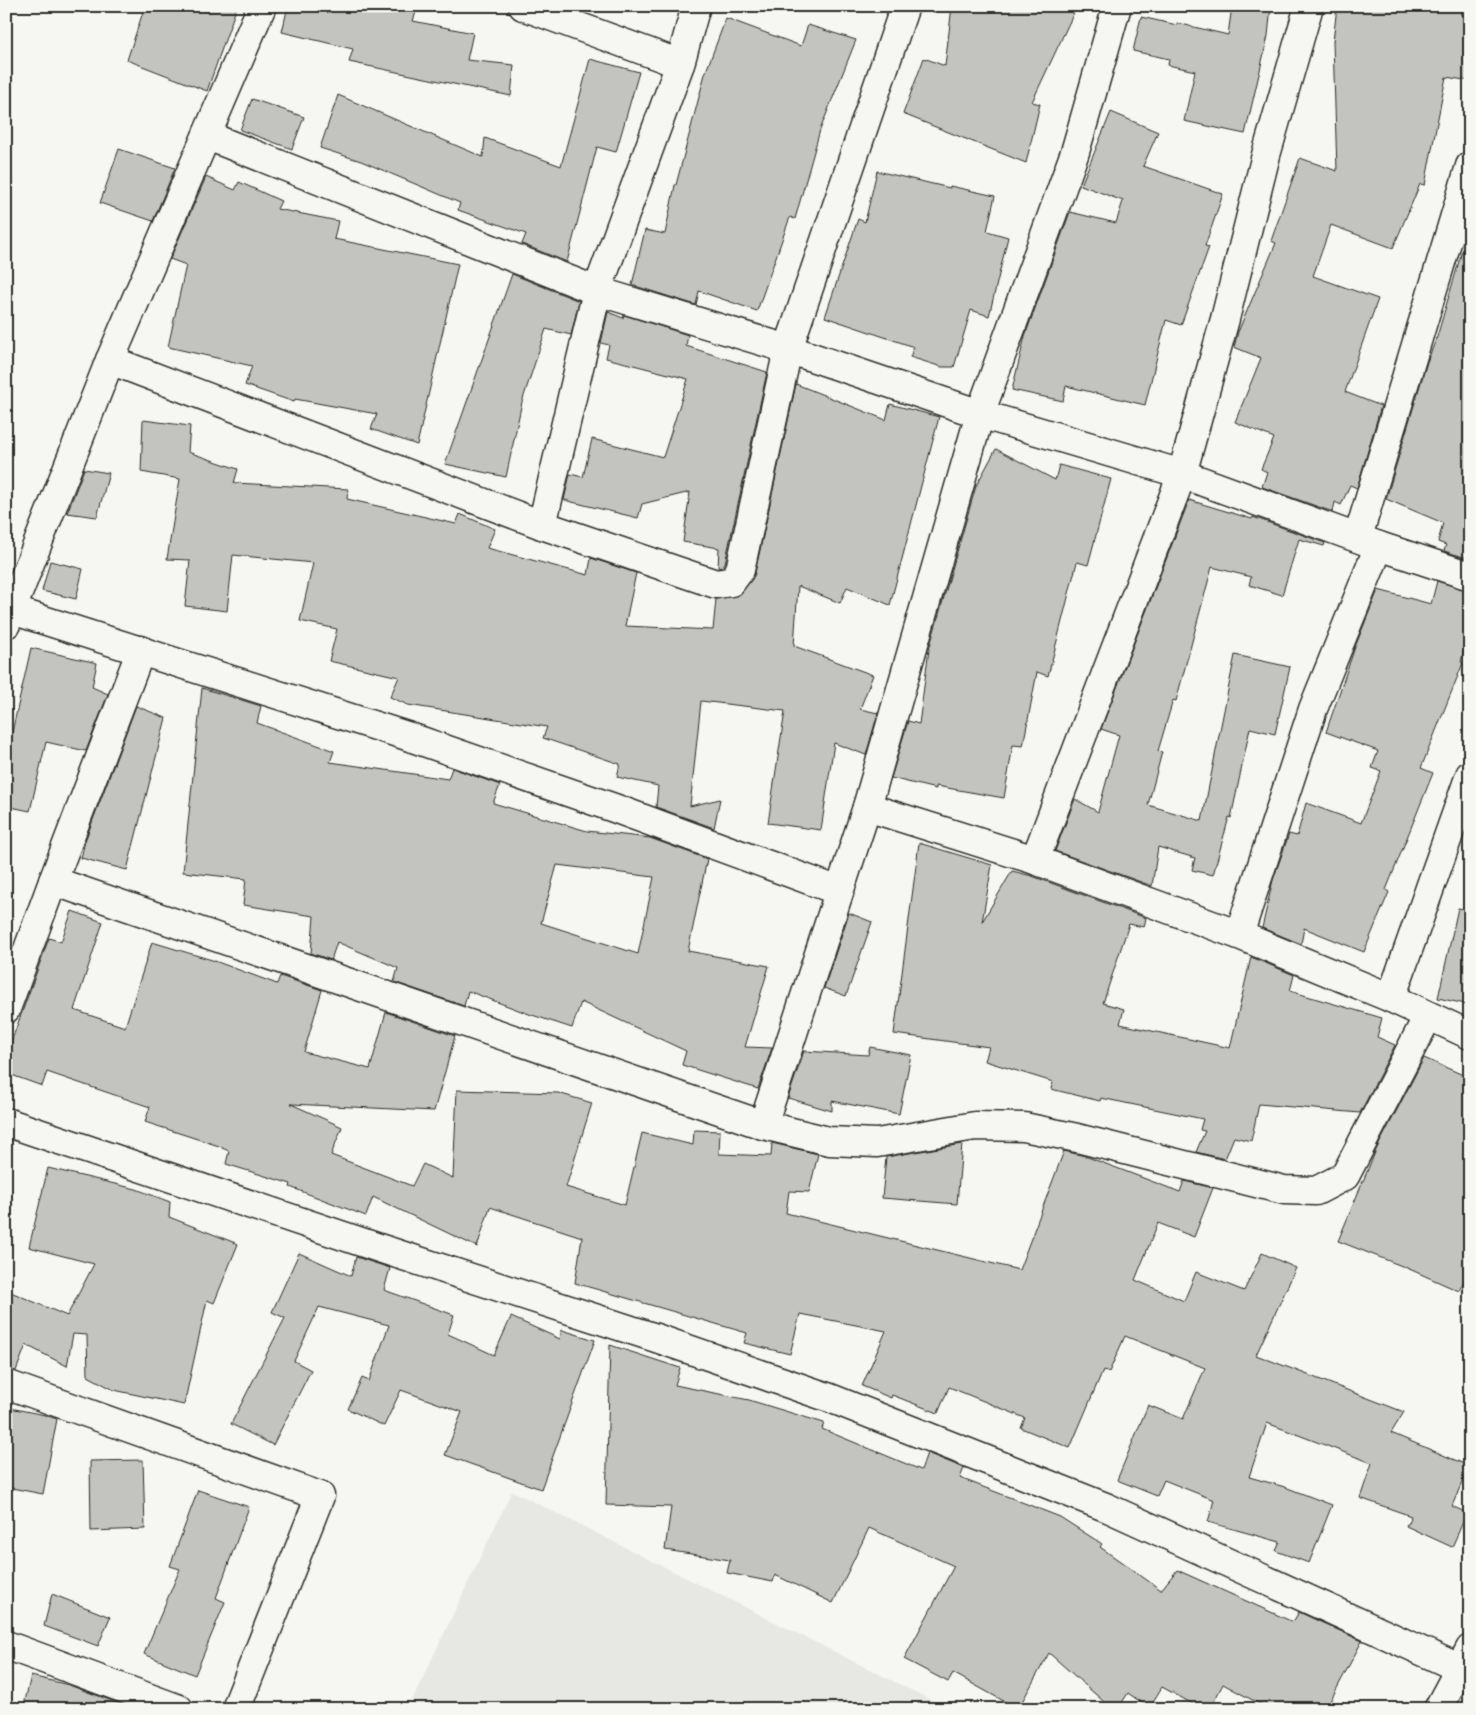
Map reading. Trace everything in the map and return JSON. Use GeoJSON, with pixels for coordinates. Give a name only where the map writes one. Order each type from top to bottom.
{"type":"FeatureCollection","features":[{"type":"Feature","properties":{"kind":"street"},"geometry":{"type":"LineString","coordinates":[[262,6],[208,136],[110,360],[9,617],[140,650],[426,742],[614,808],[839,891]]}},
{"type":"Feature","properties":{"kind":"street"},"geometry":{"type":"LineString","coordinates":[[523,6],[680,64]]}},
{"type":"Feature","properties":{"kind":"street"},"geometry":{"type":"LineString","coordinates":[[542,525],[597,291],[680,64],[696,6]]}},
{"type":"Feature","properties":{"kind":"street"},"geometry":{"type":"LineString","coordinates":[[110,360],[542,525],[716,584],[731,582],[740,570],[788,349],[905,6]]}},
{"type":"Feature","properties":{"kind":"street"},"geometry":{"type":"LineString","coordinates":[[763,1124],[867,807],[980,414],[1075,152],[1116,6]]}},
{"type":"Feature","properties":{"kind":"street"},"geometry":{"type":"LineString","coordinates":[[1035,860],[1182,474],[1225,319],[1266,154],[1309,6]]}},
{"type":"Feature","properties":{"kind":"street"},"geometry":{"type":"LineString","coordinates":[[208,136],[597,291],[788,349],[980,414],[1182,474],[1369,542],[1470,576]]}},
{"type":"Feature","properties":{"kind":"street"},"geometry":{"type":"LineString","coordinates":[[1240,935],[1369,542],[1470,166]]}},
{"type":"Feature","properties":{"kind":"street"},"geometry":{"type":"LineString","coordinates":[[6,1009],[140,650]]}},
{"type":"Feature","properties":{"kind":"street"},"geometry":{"type":"LineString","coordinates":[[1390,998],[1470,775]]}},
{"type":"Feature","properties":{"kind":"street"},"geometry":{"type":"LineString","coordinates":[[867,807],[1035,860],[1240,935],[1470,1034]]}},
{"type":"Feature","properties":{"kind":"street"},"geometry":{"type":"LineString","coordinates":[[53,881],[763,1124],[829,1141],[878,1143],[975,1126],[1024,1127],[1077,1138],[1284,1190],[1316,1191],[1345,1176],[1428,1016]]}},
{"type":"Feature","properties":{"kind":"street"},"geometry":{"type":"LineString","coordinates":[[6,1122],[370,1245],[656,1338],[830,1398],[1108,1508],[1465,1658],[1438,1709]]}},
{"type":"Feature","properties":{"kind":"street"},"geometry":{"type":"LineString","coordinates":[[6,1384],[320,1496],[236,1709]]}},
{"type":"Feature","properties":{"kind":"street"},"geometry":{"type":"LineString","coordinates":[[6,1645],[179,1709]]}},
{"type":"Feature","properties":{"kind":"shaded area"},"geometry":{"type":"Polygon","coordinates":[[[512,1491],[949,1709],[408,1709],[512,1491]]]}},
{"type":"Feature","properties":{"kind":"building"},"geometry":{"type":"Polygon","coordinates":[[[145,6],[237,6],[207,91],[127,60],[145,6]]]}},
{"type":"Feature","properties":{"kind":"building"},"geometry":{"type":"Polygon","coordinates":[[[288,6],[418,6],[413,21],[473,33],[467,60],[514,65],[511,96],[349,62],[353,49],[282,32],[288,6]]]}},
{"type":"Feature","properties":{"kind":"building"},"geometry":{"type":"Polygon","coordinates":[[[952,6],[1077,6],[1032,102],[1040,104],[1026,163],[903,114],[924,58],[945,66],[952,6]]]}},
{"type":"Feature","properties":{"kind":"building"},"geometry":{"type":"Polygon","coordinates":[[[1232,6],[1271,6],[1268,36],[1245,134],[1184,121],[1195,71],[1168,65],[1169,59],[1133,51],[1141,17],[1228,35],[1232,6]]]}},
{"type":"Feature","properties":{"kind":"building"},"geometry":{"type":"Polygon","coordinates":[[[1337,6],[1464,6],[1461,14],[1470,16],[1470,81],[1446,77],[1425,185],[1420,184],[1393,248],[1331,225],[1313,276],[1378,299],[1345,392],[1381,406],[1357,488],[1350,485],[1341,505],[1335,502],[1333,512],[1262,487],[1267,472],[1261,469],[1274,438],[1235,422],[1261,358],[1234,347],[1238,332],[1276,243],[1271,241],[1300,158],[1337,171],[1333,42],[1337,6]]]}},
{"type":"Feature","properties":{"kind":"building"},"geometry":{"type":"Polygon","coordinates":[[[726,18],[801,46],[808,25],[856,40],[820,130],[795,219],[790,217],[757,311],[699,291],[696,305],[632,285],[645,230],[665,234],[675,185],[705,74],[726,18]]]}},
{"type":"Feature","properties":{"kind":"building"},"geometry":{"type":"Polygon","coordinates":[[[590,59],[639,72],[616,152],[597,147],[567,262],[522,244],[526,234],[458,210],[460,203],[361,161],[320,148],[338,95],[483,157],[485,138],[561,166],[590,59]]]}},
{"type":"Feature","properties":{"kind":"building"},"geometry":{"type":"Polygon","coordinates":[[[252,99],[304,117],[292,149],[240,130],[252,99]]]}},
{"type":"Feature","properties":{"kind":"building"},"geometry":{"type":"Polygon","coordinates":[[[1111,112],[1158,132],[1143,166],[1223,194],[1205,246],[1209,247],[1181,325],[1166,320],[1145,405],[1066,386],[1063,401],[1012,390],[1025,336],[1070,212],[1116,223],[1123,201],[1081,185],[1111,112]]]}},
{"type":"Feature","properties":{"kind":"building"},"geometry":{"type":"Polygon","coordinates":[[[119,149],[175,168],[153,221],[100,203],[119,149]]]}},
{"type":"Feature","properties":{"kind":"building"},"geometry":{"type":"Polygon","coordinates":[[[877,171],[950,188],[950,186],[995,196],[987,231],[1008,237],[989,316],[971,310],[954,367],[942,367],[910,357],[914,347],[825,317],[858,219],[865,222],[877,171]]]}},
{"type":"Feature","properties":{"kind":"building"},"geometry":{"type":"Polygon","coordinates":[[[206,177],[235,190],[239,182],[281,201],[277,209],[338,221],[334,239],[458,264],[417,445],[371,429],[377,414],[295,399],[294,402],[245,385],[252,366],[168,347],[186,265],[170,259],[206,177]]]}},
{"type":"Feature","properties":{"kind":"building"},"geometry":{"type":"Polygon","coordinates":[[[1462,251],[1470,252],[1470,559],[1444,551],[1446,545],[1438,542],[1443,523],[1386,499],[1462,251]]]}},
{"type":"Feature","properties":{"kind":"building"},"geometry":{"type":"Polygon","coordinates":[[[512,274],[579,301],[571,335],[546,329],[522,402],[506,477],[445,464],[512,274]]]}},
{"type":"Feature","properties":{"kind":"building"},"geometry":{"type":"Polygon","coordinates":[[[608,312],[623,318],[624,315],[688,335],[686,346],[767,372],[725,563],[722,567],[718,568],[719,548],[683,542],[690,492],[642,504],[638,518],[564,500],[570,474],[583,477],[592,439],[663,457],[688,379],[606,358],[609,345],[601,343],[608,312]]]}},
{"type":"Feature","properties":{"kind":"building"},"geometry":{"type":"Polygon","coordinates":[[[796,384],[886,420],[890,404],[939,417],[890,605],[847,587],[840,603],[798,586],[794,646],[873,675],[860,709],[878,713],[866,755],[834,743],[821,830],[768,823],[785,711],[701,701],[690,806],[720,799],[714,828],[656,807],[658,786],[617,777],[620,764],[543,738],[547,727],[408,705],[390,697],[399,677],[329,661],[337,629],[300,621],[313,563],[233,555],[227,611],[185,606],[190,560],[167,559],[180,479],[141,472],[143,420],[190,426],[188,452],[238,469],[234,483],[348,489],[347,499],[456,524],[460,514],[495,529],[487,548],[588,575],[591,558],[636,573],[625,626],[713,630],[716,599],[739,595],[755,573],[796,384]]]}},
{"type":"Feature","properties":{"kind":"building"},"geometry":{"type":"Polygon","coordinates":[[[996,449],[1055,480],[1059,465],[1111,479],[1088,565],[1077,562],[1048,676],[1037,672],[1023,746],[1013,745],[1004,798],[936,786],[936,789],[891,778],[908,721],[919,724],[929,649],[976,486],[996,449]]]}},
{"type":"Feature","properties":{"kind":"building"},"geometry":{"type":"Polygon","coordinates":[[[84,469],[109,473],[97,517],[67,513],[84,469]]]}},
{"type":"Feature","properties":{"kind":"building"},"geometry":{"type":"Polygon","coordinates":[[[1189,500],[1252,519],[1253,517],[1325,543],[1324,546],[1299,539],[1282,595],[1249,585],[1251,577],[1212,567],[1176,701],[1173,700],[1158,751],[1162,752],[1148,805],[1202,821],[1235,655],[1290,667],[1275,734],[1250,728],[1231,818],[1229,817],[1213,875],[1192,870],[1195,858],[1158,847],[1152,886],[1055,851],[1075,799],[1098,812],[1119,735],[1101,729],[1189,500]]]}},
{"type":"Feature","properties":{"kind":"building"},"geometry":{"type":"Polygon","coordinates":[[[50,561],[83,569],[76,599],[42,591],[50,561]]]}},
{"type":"Feature","properties":{"kind":"building"},"geometry":{"type":"Polygon","coordinates":[[[1437,581],[1470,591],[1470,627],[1461,662],[1463,663],[1421,768],[1433,773],[1386,890],[1389,892],[1364,952],[1304,928],[1301,944],[1262,928],[1273,880],[1289,834],[1297,836],[1306,803],[1361,823],[1381,771],[1372,768],[1378,751],[1326,732],[1355,647],[1378,590],[1431,604],[1437,581]]]}},
{"type":"Feature","properties":{"kind":"building"},"geometry":{"type":"Polygon","coordinates":[[[31,648],[97,663],[92,687],[108,694],[86,751],[46,742],[30,811],[6,806],[6,740],[10,741],[31,648]]]}},
{"type":"Feature","properties":{"kind":"building"},"geometry":{"type":"Polygon","coordinates":[[[202,688],[261,706],[257,723],[334,751],[330,762],[448,779],[452,768],[500,785],[493,803],[587,831],[650,838],[707,859],[688,951],[769,966],[745,1047],[772,1048],[758,1089],[682,1065],[686,1051],[581,1002],[572,1028],[468,991],[464,1006],[394,982],[398,968],[337,942],[331,960],[311,953],[314,916],[243,905],[246,879],[183,872],[202,688]],[[557,865],[541,923],[638,954],[654,877],[557,865]]]}},
{"type":"Feature","properties":{"kind":"building"},"geometry":{"type":"Polygon","coordinates":[[[136,706],[166,718],[127,870],[81,858],[85,841],[136,706]]]}},
{"type":"Feature","properties":{"kind":"building"},"geometry":{"type":"Polygon","coordinates":[[[919,843],[992,865],[982,922],[1012,871],[1032,876],[1146,918],[1144,927],[1129,924],[1103,1003],[1124,1009],[1120,1024],[1230,1048],[1251,957],[1294,975],[1290,991],[1382,1018],[1377,1037],[1395,1045],[1360,1113],[1259,1104],[1251,1141],[1234,1137],[1225,1159],[1196,1152],[1205,1131],[1200,1130],[1203,1119],[1101,1098],[1100,1101],[1051,1089],[1053,1082],[985,1061],[989,1047],[894,1034],[919,843]]]}},
{"type":"Feature","properties":{"kind":"building"},"geometry":{"type":"Polygon","coordinates":[[[1458,908],[1470,910],[1470,1005],[1438,998],[1458,908]]]}},
{"type":"Feature","properties":{"kind":"building"},"geometry":{"type":"Polygon","coordinates":[[[72,911],[103,922],[74,1010],[125,1027],[152,942],[212,960],[277,984],[280,976],[322,990],[304,1052],[370,1069],[386,1012],[455,1036],[434,1111],[291,1104],[342,1127],[331,1155],[412,1186],[423,1164],[453,1178],[457,1090],[558,1093],[592,1103],[566,1187],[625,1205],[642,1133],[693,1145],[694,1130],[720,1131],[719,1154],[771,1156],[772,1143],[818,1154],[809,1192],[789,1191],[786,1213],[1019,1270],[1064,1151],[1085,1156],[1180,1192],[1184,1181],[1213,1188],[1194,1237],[1158,1223],[1135,1280],[1184,1301],[1196,1272],[1244,1291],[1262,1253],[1296,1268],[1256,1355],[1404,1412],[1391,1433],[1469,1466],[1452,1506],[1467,1513],[1452,1547],[1406,1526],[1411,1516],[1360,1498],[1372,1463],[1267,1423],[1249,1477],[1285,1487],[1332,1505],[1309,1563],[1276,1551],[1280,1542],[1208,1522],[1214,1500],[1164,1480],[1157,1496],[1117,1480],[1148,1405],[1183,1419],[1205,1368],[1125,1336],[1109,1372],[1103,1370],[1070,1448],[1021,1428],[1025,1418],[949,1387],[938,1413],[892,1395],[891,1398],[862,1386],[886,1331],[800,1314],[790,1354],[744,1343],[747,1333],[575,1283],[582,1237],[490,1207],[477,1247],[373,1197],[366,1216],[290,1187],[291,1184],[226,1164],[229,1151],[222,1147],[145,1122],[150,1107],[47,1072],[42,1086],[6,1073],[6,1056],[49,938],[61,942],[72,911]]]}},
{"type":"Feature","properties":{"kind":"building"},"geometry":{"type":"Polygon","coordinates":[[[849,913],[872,922],[846,996],[824,988],[849,913]]]}},
{"type":"Feature","properties":{"kind":"building"},"geometry":{"type":"Polygon","coordinates":[[[870,1047],[911,1055],[899,1114],[832,1101],[832,1111],[788,1098],[804,1051],[868,1055],[870,1047]]]}},
{"type":"Feature","properties":{"kind":"building"},"geometry":{"type":"Polygon","coordinates":[[[1424,1058],[1470,1078],[1470,1268],[1459,1291],[1338,1241],[1376,1150],[1424,1058]]]}},
{"type":"Feature","properties":{"kind":"building"},"geometry":{"type":"Polygon","coordinates":[[[962,1144],[957,1204],[882,1198],[886,1157],[962,1144]]]}},
{"type":"Feature","properties":{"kind":"building"},"geometry":{"type":"Polygon","coordinates":[[[48,1168],[136,1189],[170,1202],[169,1217],[238,1244],[214,1303],[207,1300],[184,1405],[114,1390],[88,1376],[87,1335],[73,1334],[67,1366],[26,1345],[16,1371],[6,1369],[6,1290],[67,1316],[94,1264],[29,1247],[48,1168]]]}},
{"type":"Feature","properties":{"kind":"building"},"geometry":{"type":"Polygon","coordinates":[[[299,1253],[351,1276],[356,1257],[390,1268],[384,1290],[454,1315],[448,1334],[494,1355],[511,1317],[560,1339],[562,1330],[595,1340],[541,1489],[445,1455],[462,1412],[401,1390],[384,1426],[348,1409],[362,1378],[369,1381],[389,1325],[319,1307],[294,1361],[311,1370],[273,1445],[231,1424],[285,1318],[272,1312],[299,1253]]]}},
{"type":"Feature","properties":{"kind":"building"},"geometry":{"type":"Polygon","coordinates":[[[610,1345],[680,1368],[675,1385],[749,1400],[824,1423],[822,1429],[921,1470],[927,1453],[964,1468],[960,1478],[1060,1517],[1102,1544],[1100,1547],[1161,1590],[1177,1570],[1293,1622],[1299,1612],[1362,1641],[1326,1709],[1269,1709],[1223,1684],[1210,1709],[1202,1709],[1162,1687],[1149,1708],[1128,1693],[1118,1709],[1112,1709],[1049,1653],[1018,1709],[953,1673],[948,1682],[904,1659],[954,1566],[869,1528],[833,1603],[775,1575],[773,1582],[727,1573],[730,1560],[665,1550],[671,1507],[606,1505],[610,1345]]]}},
{"type":"Feature","properties":{"kind":"building"},"geometry":{"type":"Polygon","coordinates":[[[10,1408],[57,1419],[43,1494],[6,1487],[6,1428],[10,1408]]]}},
{"type":"Feature","properties":{"kind":"building"},"geometry":{"type":"Polygon","coordinates":[[[143,1460],[145,1529],[91,1531],[90,1461],[143,1460]]]}},
{"type":"Feature","properties":{"kind":"building"},"geometry":{"type":"Polygon","coordinates":[[[198,1490],[249,1507],[216,1598],[225,1602],[195,1675],[144,1654],[180,1569],[170,1566],[198,1490]]]}},
{"type":"Feature","properties":{"kind":"building"},"geometry":{"type":"Polygon","coordinates":[[[52,1594],[110,1617],[98,1646],[44,1626],[52,1594]]]}},
{"type":"Feature","properties":{"kind":"building"},"geometry":{"type":"Polygon","coordinates":[[[31,1676],[69,1685],[123,1705],[122,1709],[23,1709],[31,1676]]]}}]}
